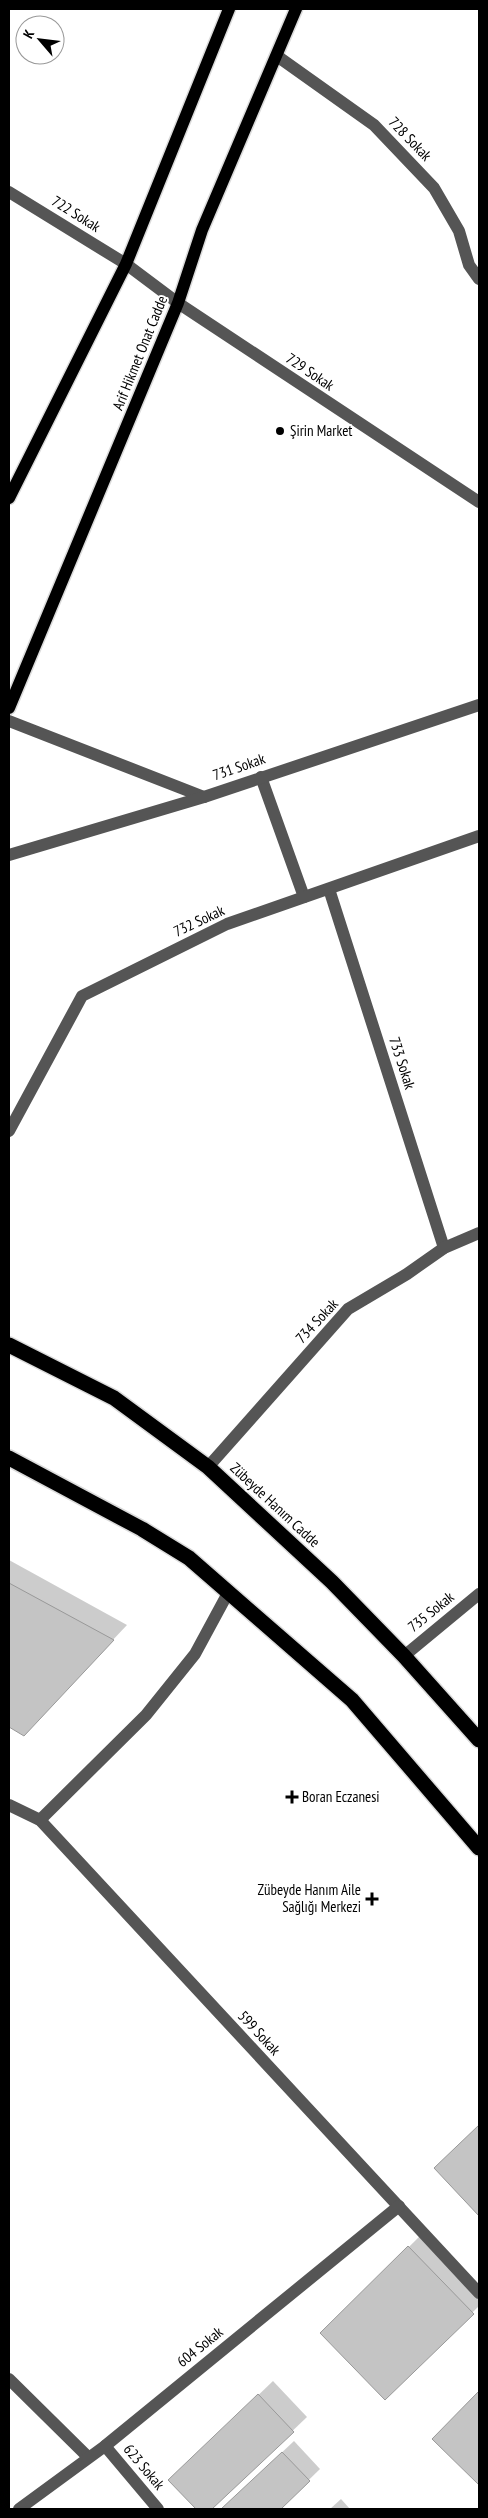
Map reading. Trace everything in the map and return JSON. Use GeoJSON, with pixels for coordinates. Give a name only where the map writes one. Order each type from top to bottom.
{"type":"FeatureCollection","features":[{"type":"Feature","properties":{"kind":"highway","name":"Zübeyde Hanım Cadde"},"geometry":{"type":"LineString","coordinates":[[9,1345],[114,1398],[208,1467],[332,1582],[404,1656],[479,1740]]}},
{"type":"Feature","properties":{"kind":"highway"},"geometry":{"type":"LineString","coordinates":[[9,1458],[142,1529],[189,1558],[352,1700],[479,1848]]}},
{"type":"Feature","properties":{"kind":"main road"},"geometry":{"type":"LineString","coordinates":[[9,498],[126,264],[229,9]]}},
{"type":"Feature","properties":{"kind":"main road","name":"Arif Hikmet Onat Cadde"},"geometry":{"type":"LineString","coordinates":[[9,708],[178,304],[202,230],[296,9]]}},
{"type":"Feature","properties":{"kind":"street","name":"728 Sokak"},"geometry":{"type":"LineString","coordinates":[[276,56],[374,125],[434,188],[459,231],[469,264],[479,279]]}},
{"type":"Feature","properties":{"kind":"street","name":"722 Sokak"},"geometry":{"type":"LineString","coordinates":[[9,192],[126,264]]}},
{"type":"Feature","properties":{"kind":"street","name":"729 Sokak"},"geometry":{"type":"LineString","coordinates":[[126,264],[178,304],[479,502]]}},
{"type":"Feature","properties":{"kind":"street","name":"731 Sokak"},"geometry":{"type":"LineString","coordinates":[[9,855],[204,797],[479,705]]}},
{"type":"Feature","properties":{"kind":"street"},"geometry":{"type":"LineString","coordinates":[[9,721],[204,797]]}},
{"type":"Feature","properties":{"kind":"street"},"geometry":{"type":"LineString","coordinates":[[261,777],[304,897]]}},
{"type":"Feature","properties":{"kind":"street","name":"732 Sokak"},"geometry":{"type":"LineString","coordinates":[[9,1131],[82,996],[227,924],[479,836]]}},
{"type":"Feature","properties":{"kind":"street","name":"733 Sokak"},"geometry":{"type":"LineString","coordinates":[[329,889],[444,1248]]}},
{"type":"Feature","properties":{"kind":"street","name":"734 Sokak"},"geometry":{"type":"LineString","coordinates":[[208,1467],[348,1309],[407,1274],[444,1248],[479,1233]]}},
{"type":"Feature","properties":{"kind":"street"},"geometry":{"type":"LineString","coordinates":[[40,1820],[146,1715],[195,1654],[228,1593]]}},
{"type":"Feature","properties":{"kind":"street","name":"735 Sokak"},"geometry":{"type":"LineString","coordinates":[[404,1656],[479,1594]]}},
{"type":"Feature","properties":{"kind":"street","name":"599 Sokak"},"geometry":{"type":"LineString","coordinates":[[9,1805],[40,1820],[479,2293]]}},
{"type":"Feature","properties":{"kind":"street","name":"604 Sokak"},"geometry":{"type":"LineString","coordinates":[[19,2509],[105,2446],[399,2206]]}},
{"type":"Feature","properties":{"kind":"street"},"geometry":{"type":"LineString","coordinates":[[9,2379],[88,2457]]}},
{"type":"Feature","properties":{"kind":"street","name":"623 Sokak"},"geometry":{"type":"LineString","coordinates":[[105,2446],[158,2509]]}},
{"type":"Feature","properties":{"kind":"building"},"geometry":{"type":"Polygon","coordinates":[[[9,1583],[114,1640],[24,1736],[9,1727],[9,1583]]]}},
{"type":"Feature","properties":{"kind":"building"},"geometry":{"type":"Polygon","coordinates":[[[479,2125],[479,2216],[434,2168],[479,2125]]]}},
{"type":"Feature","properties":{"kind":"building"},"geometry":{"type":"Polygon","coordinates":[[[408,2246],[474,2314],[385,2400],[320,2333],[408,2246]]]}},
{"type":"Feature","properties":{"kind":"building"},"geometry":{"type":"Polygon","coordinates":[[[479,2391],[479,2485],[432,2439],[479,2391]]]}},
{"type":"Feature","properties":{"kind":"building"},"geometry":{"type":"Polygon","coordinates":[[[258,2394],[294,2432],[212,2509],[196,2509],[168,2480],[258,2394]]]}},
{"type":"Feature","properties":{"kind":"building"},"geometry":{"type":"Polygon","coordinates":[[[282,2452],[310,2481],[281,2509],[221,2509],[282,2452]]]}},
{"type":"Feature","properties":{"kind":"place","name":"Şirin Market"},"geometry":{"type":"Point","coordinates":[280,431]}},
{"type":"Feature","properties":{"kind":"place","name":"Boran Eczanesi"},"geometry":{"type":"Point","coordinates":[292,1797]}},
{"type":"Feature","properties":{"kind":"place","name":"Zübeyde Hanım Aile Sağlığı Merkezi"},"geometry":{"type":"Point","coordinates":[372,1899]}}]}
